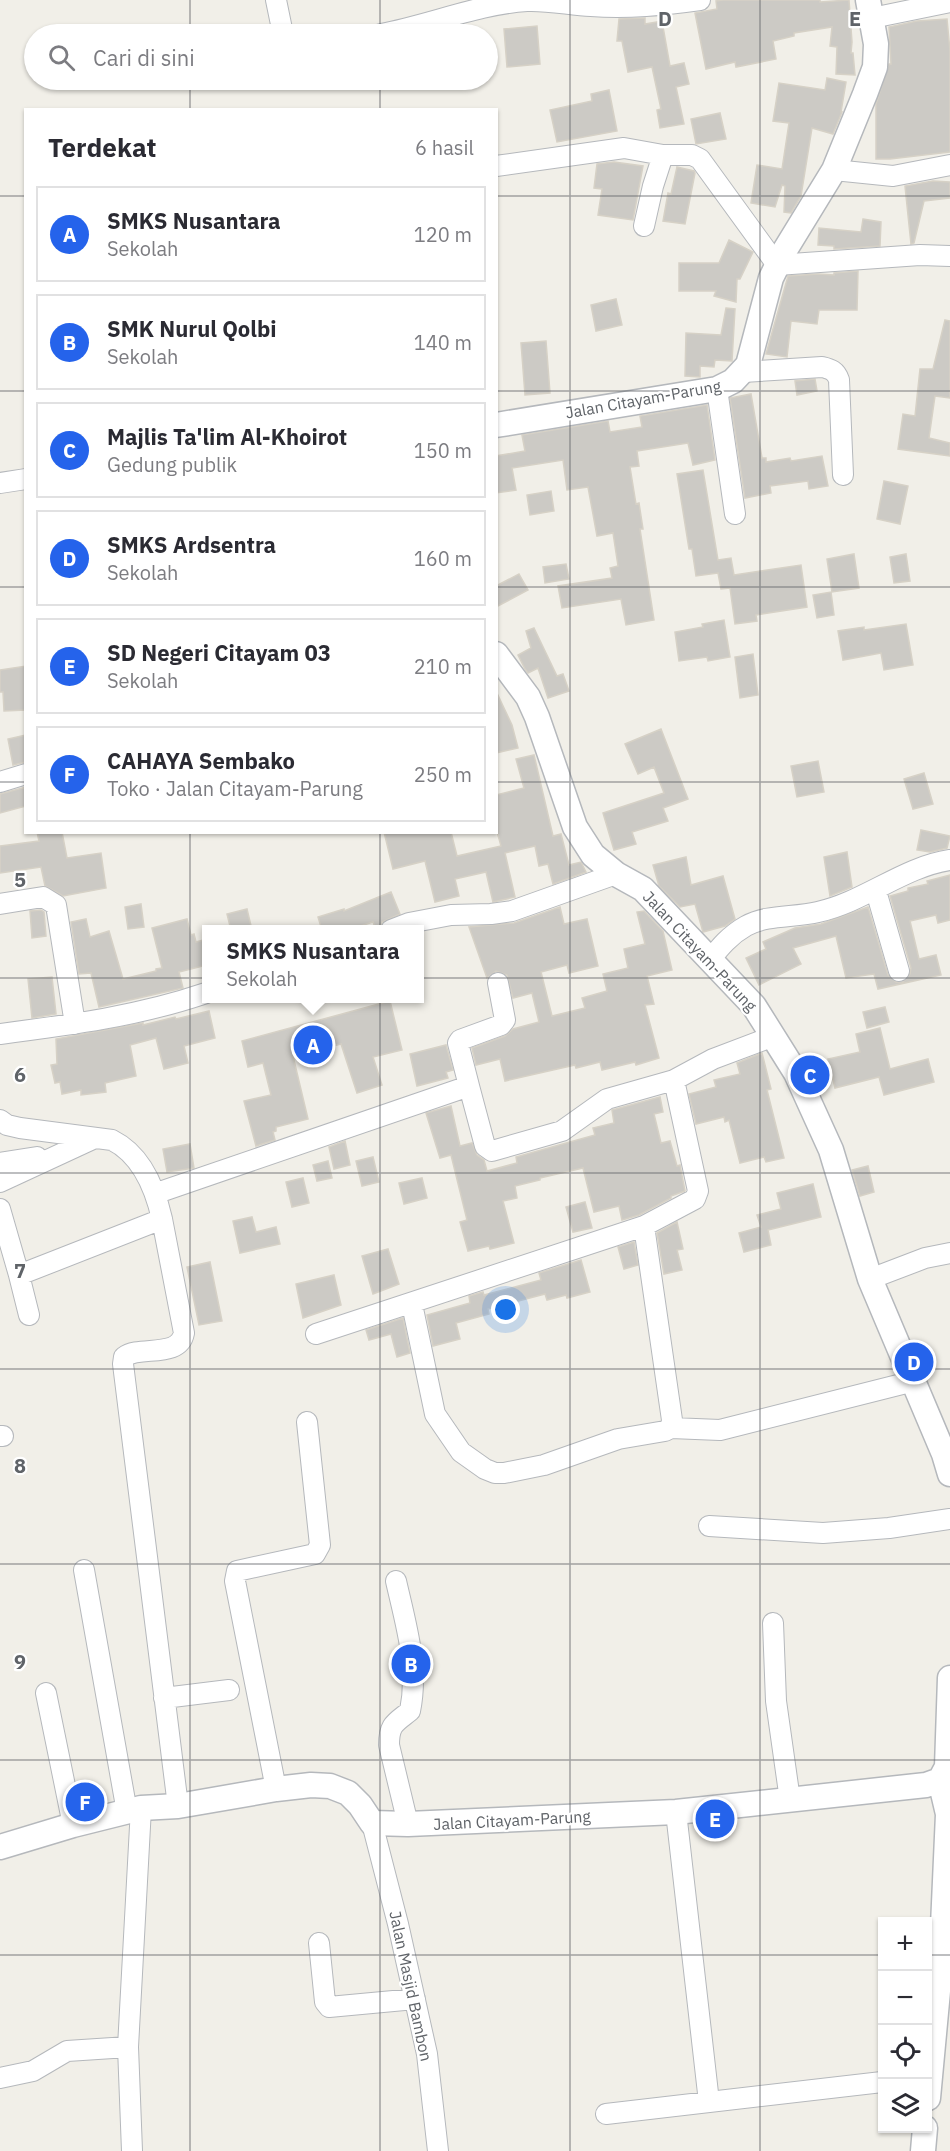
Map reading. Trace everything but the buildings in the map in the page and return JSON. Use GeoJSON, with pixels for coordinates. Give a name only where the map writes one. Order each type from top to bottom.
{"type":"FeatureCollection","features":[{"type":"Feature","properties":{"kind":"street"},"geometry":{"type":"LineString","coordinates":[[276,0],[281,24]]}},
{"type":"Feature","properties":{"kind":"street"},"geometry":{"type":"LineString","coordinates":[[429,24],[490,6],[519,2],[641,7],[700,0]]}},
{"type":"Feature","properties":{"kind":"street"},"geometry":{"type":"LineString","coordinates":[[870,9],[950,2]]}},
{"type":"Feature","properties":{"kind":"street","name":"Jalan Citayam-Parung"},"geometry":{"type":"LineString","coordinates":[[498,425],[717,389],[733,381],[743,372],[751,357],[771,278],[834,170],[875,68],[876,44],[870,9]]}},
{"type":"Feature","properties":{"kind":"street"},"geometry":{"type":"LineString","coordinates":[[498,166],[624,148],[663,155],[692,155],[700,159],[777,266],[920,255],[950,256]]}},
{"type":"Feature","properties":{"kind":"street"},"geometry":{"type":"LineString","coordinates":[[644,226],[663,155]]}},
{"type":"Feature","properties":{"kind":"street"},"geometry":{"type":"LineString","coordinates":[[834,170],[893,176],[950,165]]}},
{"type":"Feature","properties":{"kind":"street"},"geometry":{"type":"LineString","coordinates":[[743,372],[822,367],[837,373],[843,475]]}},
{"type":"Feature","properties":{"kind":"street"},"geometry":{"type":"LineString","coordinates":[[717,389],[735,514]]}},
{"type":"Feature","properties":{"kind":"street"},"geometry":{"type":"LineString","coordinates":[[0,483],[24,479]]}},
{"type":"Feature","properties":{"kind":"street","name":"Jalan Citayam-Parung"},"geometry":{"type":"LineString","coordinates":[[498,656],[516,678],[537,717],[575,827],[593,855],[616,874],[643,890],[754,1006],[796,1073],[831,1150],[870,1279],[944,1454],[950,1474]]}},
{"type":"Feature","properties":{"kind":"street"},"geometry":{"type":"LineString","coordinates":[[1,778],[24,774]]}},
{"type":"Feature","properties":{"kind":"street"},"geometry":{"type":"LineString","coordinates":[[709,961],[724,942],[746,926],[770,917],[796,917],[821,912],[876,891],[925,866],[950,860]]}},
{"type":"Feature","properties":{"kind":"street"},"geometry":{"type":"LineString","coordinates":[[404,925],[451,915],[512,911],[616,874]]}},
{"type":"Feature","properties":{"kind":"street"},"geometry":{"type":"LineString","coordinates":[[876,891],[899,970]]}},
{"type":"Feature","properties":{"kind":"street"},"geometry":{"type":"LineString","coordinates":[[0,904],[44,897],[56,905],[75,1024]]}},
{"type":"Feature","properties":{"kind":"street"},"geometry":{"type":"LineString","coordinates":[[498,983],[505,1020],[501,1025],[460,1040],[458,1043],[485,1146],[492,1150],[562,1131],[607,1100],[674,1080],[713,1059],[774,1036]]}},
{"type":"Feature","properties":{"kind":"street"},"geometry":{"type":"LineString","coordinates":[[0,1034],[75,1024],[145,1011],[202,994]]}},
{"type":"Feature","properties":{"kind":"street"},"geometry":{"type":"LineString","coordinates":[[316,1334],[644,1226],[692,1201],[698,1194],[674,1080]]}},
{"type":"Feature","properties":{"kind":"street"},"geometry":{"type":"LineString","coordinates":[[156,1193],[469,1086]]}},
{"type":"Feature","properties":{"kind":"street"},"geometry":{"type":"LineString","coordinates":[[0,1120],[7,1125],[20,1128],[112,1140],[125,1146],[138,1161],[156,1193],[184,1333],[183,1339],[180,1344],[153,1352],[129,1354],[124,1358],[123,1364],[178,1806]]}},
{"type":"Feature","properties":{"kind":"street"},"geometry":{"type":"LineString","coordinates":[[0,1182],[95,1138]]}},
{"type":"Feature","properties":{"kind":"street"},"geometry":{"type":"LineString","coordinates":[[0,1163],[63,1152]]}},
{"type":"Feature","properties":{"kind":"street"},"geometry":{"type":"LineString","coordinates":[[0,1209],[20,1275],[29,1315]]}},
{"type":"Feature","properties":{"kind":"street"},"geometry":{"type":"LineString","coordinates":[[20,1275],[162,1219]]}},
{"type":"Feature","properties":{"kind":"street"},"geometry":{"type":"LineString","coordinates":[[644,1226],[671,1411],[671,1428]]}},
{"type":"Feature","properties":{"kind":"street"},"geometry":{"type":"LineString","coordinates":[[870,1279],[925,1258],[950,1253]]}},
{"type":"Feature","properties":{"kind":"street"},"geometry":{"type":"LineString","coordinates":[[412,1304],[435,1414],[461,1452],[485,1469],[495,1473],[544,1465],[618,1439],[671,1428],[720,1430],[914,1381]]}},
{"type":"Feature","properties":{"kind":"street"},"geometry":{"type":"LineString","coordinates":[[276,1788],[235,1581],[237,1571],[315,1554],[320,1545],[307,1422]]}},
{"type":"Feature","properties":{"kind":"street"},"geometry":{"type":"LineString","coordinates":[[709,1526],[823,1533],[889,1528],[950,1519]]}},
{"type":"Feature","properties":{"kind":"street"},"geometry":{"type":"LineString","coordinates":[[84,1570],[134,1810],[128,2047],[132,2151]]}},
{"type":"Feature","properties":{"kind":"street"},"geometry":{"type":"LineString","coordinates":[[396,1581],[412,1651],[414,1690],[410,1711],[391,1726],[389,1744],[408,1824]]}},
{"type":"Feature","properties":{"kind":"street"},"geometry":{"type":"LineString","coordinates":[[773,1623],[776,1701],[790,1800]]}},
{"type":"Feature","properties":{"kind":"street"},"geometry":{"type":"LineString","coordinates":[[928,2079],[942,1948],[949,1814],[940,1780],[947,1767],[950,1678]]}},
{"type":"Feature","properties":{"kind":"street"},"geometry":{"type":"LineString","coordinates":[[164,1698],[229,1690]]}},
{"type":"Feature","properties":{"kind":"street"},"geometry":{"type":"LineString","coordinates":[[46,1693],[73,1825]]}},
{"type":"Feature","properties":{"kind":"street","name":"Jalan Citayam-Parung"},"geometry":{"type":"LineString","coordinates":[[372,1823],[408,1824],[676,1812],[926,1785],[940,1780]]}},
{"type":"Feature","properties":{"kind":"street"},"geometry":{"type":"LineString","coordinates":[[0,1847],[134,1810],[178,1806],[276,1788],[311,1785],[330,1786],[348,1793],[360,1805],[372,1823]]}},
{"type":"Feature","properties":{"kind":"street"},"geometry":{"type":"LineString","coordinates":[[676,1812],[709,2102]]}},
{"type":"Feature","properties":{"kind":"street","name":"Jalan Masjid Bambon"},"geometry":{"type":"LineString","coordinates":[[372,1823],[427,2054],[438,2151]]}},
{"type":"Feature","properties":{"kind":"street"},"geometry":{"type":"LineString","coordinates":[[319,1943],[326,2002],[329,2007],[415,2000]]}},
{"type":"Feature","properties":{"kind":"street"},"geometry":{"type":"LineString","coordinates":[[0,2078],[33,2071],[67,2051],[128,2047]]}},
{"type":"Feature","properties":{"kind":"street"},"geometry":{"type":"LineString","coordinates":[[606,2114],[878,2082]]}},
{"type":"Feature","properties":{"kind":"street"},"geometry":{"type":"LineString","coordinates":[[922,2151],[924,2133]]}},
{"type":"Feature","properties":{"kind":"place","name":"SMKS Nusantara"},"geometry":{"type":"Point","coordinates":[313,1045]}},
{"type":"Feature","properties":{"kind":"place","name":"Majlis Ta'lim Al-Khoirot"},"geometry":{"type":"Point","coordinates":[810,1075]}},
{"type":"Feature","properties":{"kind":"place","name":"SMKS Ardsentra"},"geometry":{"type":"Point","coordinates":[914,1362]}},
{"type":"Feature","properties":{"kind":"place","name":"SMK Nurul Qolbi"},"geometry":{"type":"Point","coordinates":[411,1664]}},
{"type":"Feature","properties":{"kind":"place","name":"CAHAYA Sembako"},"geometry":{"type":"Point","coordinates":[85,1802]}},
{"type":"Feature","properties":{"kind":"place","name":"SD Negeri Citayam 03"},"geometry":{"type":"Point","coordinates":[715,1819]}}]}
